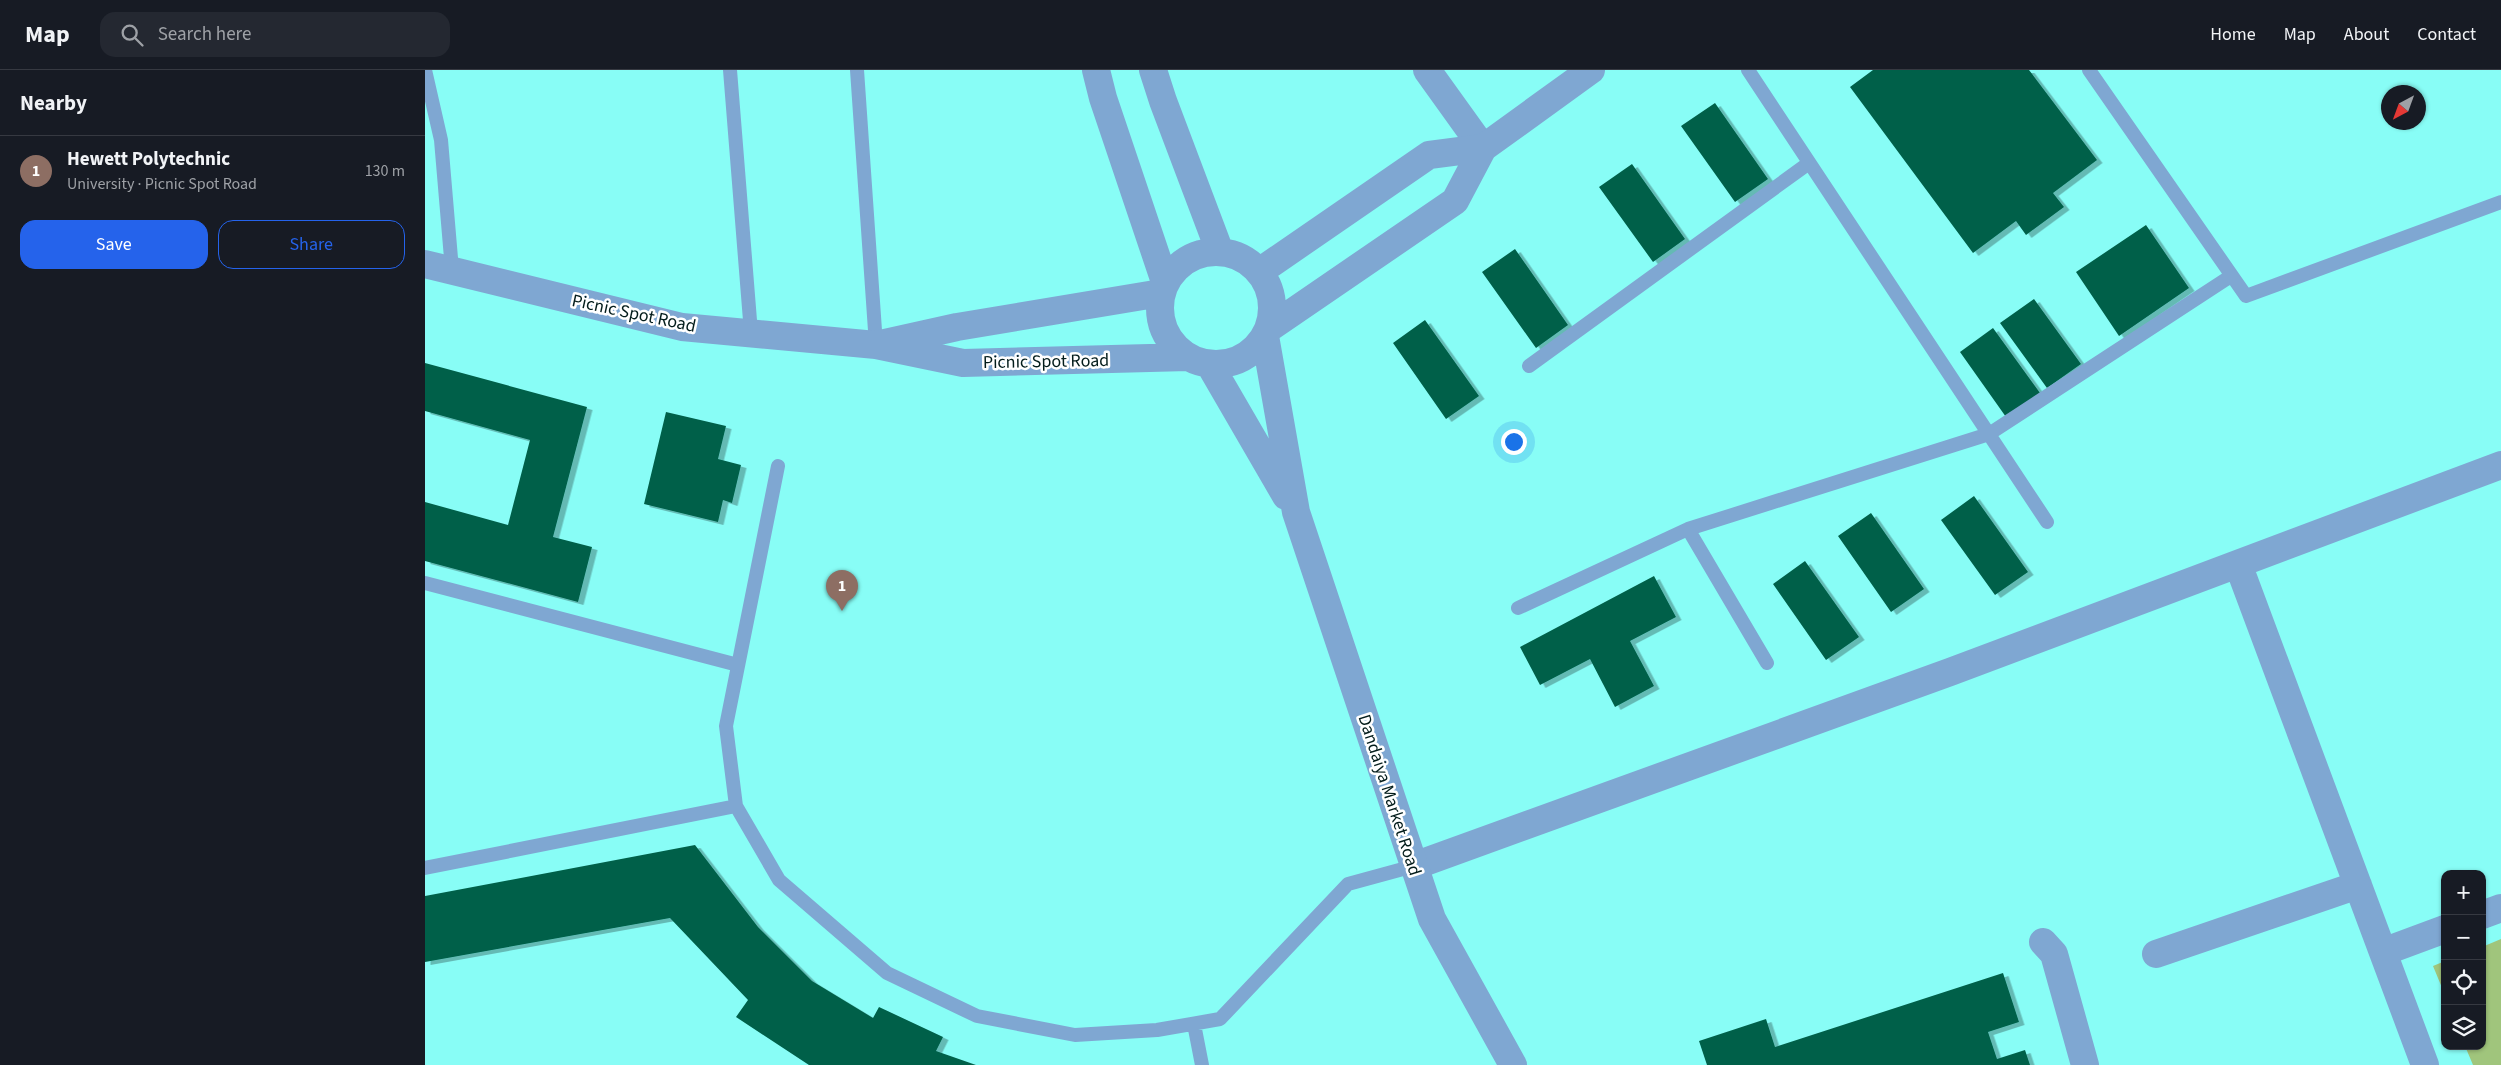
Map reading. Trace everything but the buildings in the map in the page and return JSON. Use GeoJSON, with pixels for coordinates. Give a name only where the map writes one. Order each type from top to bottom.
{"type":"FeatureCollection","features":[{"type":"Feature","properties":{"kind":"street"},"geometry":{"type":"LineString","coordinates":[[1096,70],[1103,98],[1163,287],[1161,322],[1167,336],[1199,361],[1296,512]]}},
{"type":"Feature","properties":{"kind":"street"},"geometry":{"type":"LineString","coordinates":[[1153,70],[1220,252]]}},
{"type":"Feature","properties":{"kind":"street"},"geometry":{"type":"LineString","coordinates":[[1427,70],[1483,148]]}},
{"type":"Feature","properties":{"kind":"street"},"geometry":{"type":"LineString","coordinates":[[1199,361],[1226,364],[1242,359],[1255,349],[1267,333],[1455,201],[1483,148],[1591,70]]}},
{"type":"Feature","properties":{"kind":"street"},"geometry":{"type":"LineString","coordinates":[[1259,272],[1429,155],[1483,148]]}},
{"type":"Feature","properties":{"kind":"street"},"geometry":{"type":"LineString","coordinates":[[1163,287],[1183,262],[1207,252],[1220,252],[1242,258],[1259,272],[1268,285],[1272,300],[1272,314],[1267,333],[1296,512]]}},
{"type":"Feature","properties":{"kind":"street","name":"Picnic Spot Road"},"geometry":{"type":"LineString","coordinates":[[425,264],[682,327],[876,345],[963,363],[1199,361]]}},
{"type":"Feature","properties":{"kind":"street","name":"Picnic Spot Road"},"geometry":{"type":"LineString","coordinates":[[876,345],[957,327],[1163,287]]}},
{"type":"Feature","properties":{"kind":"street"},"geometry":{"type":"LineString","coordinates":[[1414,866],[1951,672],[2501,466]]}},
{"type":"Feature","properties":{"kind":"street","name":"Dandaiya Market Road"},"geometry":{"type":"LineString","coordinates":[[1296,512],[1432,919],[1513,1065]]}},
{"type":"Feature","properties":{"kind":"street"},"geometry":{"type":"LineString","coordinates":[[2238,564],[2425,1065]]}},
{"type":"Feature","properties":{"kind":"street"},"geometry":{"type":"LineString","coordinates":[[2156,954],[2358,885]]}},
{"type":"Feature","properties":{"kind":"street"},"geometry":{"type":"LineString","coordinates":[[2486,914],[2501,908]]}},
{"type":"Feature","properties":{"kind":"street"},"geometry":{"type":"LineString","coordinates":[[2383,952],[2441,930]]}},
{"type":"Feature","properties":{"kind":"street"},"geometry":{"type":"LineString","coordinates":[[2043,942],[2054,954],[2085,1065]]}},
{"type":"Feature","properties":{"kind":"lane"},"geometry":{"type":"LineString","coordinates":[[425,70],[441,140],[452,270]]}},
{"type":"Feature","properties":{"kind":"lane"},"geometry":{"type":"LineString","coordinates":[[730,70],[751,333]]}},
{"type":"Feature","properties":{"kind":"lane"},"geometry":{"type":"LineString","coordinates":[[857,70],[876,345]]}},
{"type":"Feature","properties":{"kind":"lane"},"geometry":{"type":"LineString","coordinates":[[1748,70],[2047,522]]}},
{"type":"Feature","properties":{"kind":"lane"},"geometry":{"type":"LineString","coordinates":[[2089,70],[2246,296],[2501,202]]}},
{"type":"Feature","properties":{"kind":"lane"},"geometry":{"type":"LineString","coordinates":[[1529,366],[1809,163]]}},
{"type":"Feature","properties":{"kind":"lane"},"geometry":{"type":"LineString","coordinates":[[1518,608],[1689,529],[1989,434],[2231,276]]}},
{"type":"Feature","properties":{"kind":"lane"},"geometry":{"type":"LineString","coordinates":[[778,466],[726,726],[736,806],[779,880],[887,973],[977,1016],[1075,1034],[1157,1030],[1221,1020],[1348,884],[1414,866]]}},
{"type":"Feature","properties":{"kind":"lane"},"geometry":{"type":"LineString","coordinates":[[1689,529],[1767,663]]}},
{"type":"Feature","properties":{"kind":"lane"},"geometry":{"type":"LineString","coordinates":[[425,583],[738,665]]}},
{"type":"Feature","properties":{"kind":"lane"},"geometry":{"type":"LineString","coordinates":[[425,868],[736,806]]}},
{"type":"Feature","properties":{"kind":"lane"},"geometry":{"type":"LineString","coordinates":[[1194,1024],[1202,1065]]}},
{"type":"Feature","properties":{"kind":"green space"},"geometry":{"type":"Polygon","coordinates":[[[2501,939],[2501,1065],[2473,1065],[2467,1050],[2486,1050],[2486,945],[2501,939]]]}},
{"type":"Feature","properties":{"kind":"green space"},"geometry":{"type":"Polygon","coordinates":[[[2441,963],[2441,985],[2433,966],[2441,963]]]}},
{"type":"Feature","properties":{"kind":"place","name":"Hewett Polytechnic"},"geometry":{"type":"Point","coordinates":[842,611]}}]}
